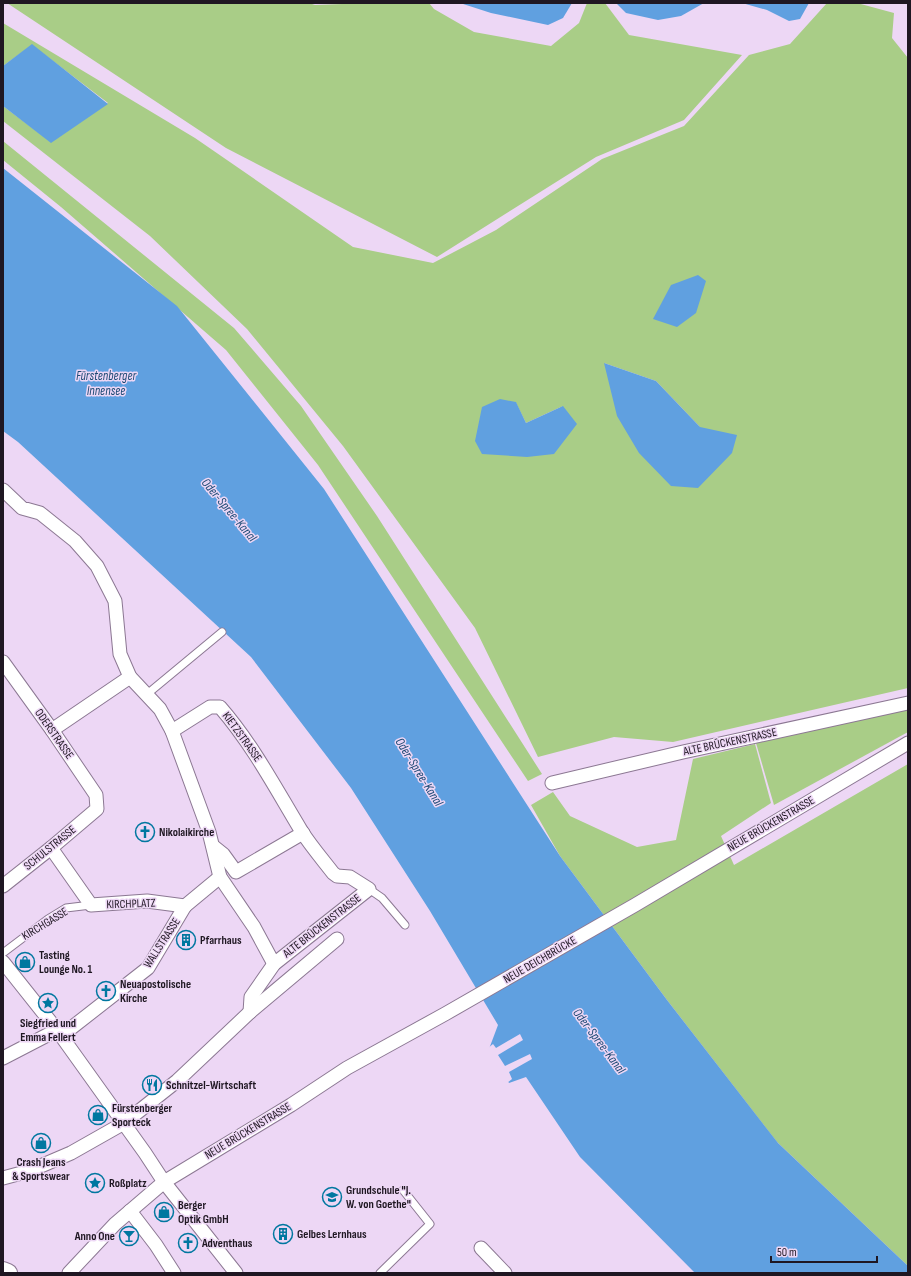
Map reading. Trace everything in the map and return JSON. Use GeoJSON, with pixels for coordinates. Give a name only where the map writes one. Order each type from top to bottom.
{"type":"FeatureCollection","features":[{"type":"Feature","properties":{"kind":"main road"},"geometry":{"type":"LineString","coordinates":[[3,1271],[8,1273]]}},
{"type":"Feature","properties":{"kind":"street"},"geometry":{"type":"LineString","coordinates":[[3,490],[22,508],[40,513],[58,527],[75,541],[98,566],[115,601],[120,654],[130,677],[160,709],[172,731],[199,801],[213,846],[220,877],[185,906]]}},
{"type":"Feature","properties":{"kind":"street","name":"ODERSTRASSE"},"geometry":{"type":"LineString","coordinates":[[3,662],[96,795],[97,809]]}},
{"type":"Feature","properties":{"kind":"street"},"geometry":{"type":"LineString","coordinates":[[52,730],[130,677]]}},
{"type":"Feature","properties":{"kind":"street","name":"ALTE BRÜCKENSTRASSE"},"geometry":{"type":"LineString","coordinates":[[552,782],[908,703]]}},
{"type":"Feature","properties":{"kind":"street","name":"KIETZSTRASSE"},"geometry":{"type":"LineString","coordinates":[[172,731],[210,707],[220,707],[237,726],[273,780],[303,833],[333,873],[337,876],[350,877],[369,889]]}},
{"type":"Feature","properties":{"kind":"street","name":"NEUE BRÜCKENSTRASSE"},"geometry":{"type":"LineString","coordinates":[[635,905],[908,743]]}},
{"type":"Feature","properties":{"kind":"street","name":"SCHULSTRASSE"},"geometry":{"type":"LineString","coordinates":[[3,886],[97,809]]}},
{"type":"Feature","properties":{"kind":"street"},"geometry":{"type":"LineString","coordinates":[[213,846],[223,854],[236,872],[303,833]]}},
{"type":"Feature","properties":{"kind":"street","name":"KIRCHPLATZ"},"geometry":{"type":"LineString","coordinates":[[51,848],[91,905],[147,901],[185,906]]}},
{"type":"Feature","properties":{"kind":"street","name":"ALTE BRÜCKENSTRASSE"},"geometry":{"type":"LineString","coordinates":[[220,877],[254,928],[274,964]]}},
{"type":"Feature","properties":{"kind":"street","name":"ALTE BRÜCKENSTRASSE"},"geometry":{"type":"LineString","coordinates":[[250,1012],[251,997],[274,964],[369,889]]}},
{"type":"Feature","properties":{"kind":"street","name":"NEUE DEICHBRÜCKE"},"geometry":{"type":"LineString","coordinates":[[446,1014],[635,905]]}},
{"type":"Feature","properties":{"kind":"street","name":"WALLSTRASSE"},"geometry":{"type":"LineString","coordinates":[[3,1058],[59,1033],[148,968],[185,906]]}},
{"type":"Feature","properties":{"kind":"street","name":"ALTE BRÜCKENSTRASSE"},"geometry":{"type":"LineString","coordinates":[[3,1178],[29,1171],[71,1153],[124,1123],[177,1081],[250,1012],[337,939]]}},
{"type":"Feature","properties":{"kind":"street"},"geometry":{"type":"LineString","coordinates":[[3,962],[59,1033],[145,1152],[164,1182],[236,1273]]}},
{"type":"Feature","properties":{"kind":"street","name":"NEUE BRÜCKENSTRASSE"},"geometry":{"type":"LineString","coordinates":[[68,1273],[115,1224],[164,1182],[291,1105],[347,1068],[446,1014]]}},
{"type":"Feature","properties":{"kind":"street"},"geometry":{"type":"LineString","coordinates":[[130,1211],[156,1245],[174,1273]]}},
{"type":"Feature","properties":{"kind":"street"},"geometry":{"type":"LineString","coordinates":[[481,1248],[505,1273]]}},
{"type":"Feature","properties":{"kind":"lane"},"geometry":{"type":"LineString","coordinates":[[146,695],[222,632]]}},
{"type":"Feature","properties":{"kind":"lane"},"geometry":{"type":"LineString","coordinates":[[369,889],[382,898],[405,925]]}},
{"type":"Feature","properties":{"kind":"lane","name":"KIRCHGASSE"},"geometry":{"type":"LineString","coordinates":[[3,953],[48,919],[66,908],[91,905]]}},
{"type":"Feature","properties":{"kind":"lane"},"geometry":{"type":"LineString","coordinates":[[380,1273],[430,1224],[403,1190]]}},
{"type":"Feature","properties":{"kind":"green space"},"geometry":{"type":"Polygon","coordinates":[[[7,3],[309,3],[315,5],[429,3],[434,9],[474,32],[551,46],[579,23],[587,3],[605,3],[629,35],[742,55],[684,120],[596,157],[437,257],[226,148],[7,3]]]}},
{"type":"Feature","properties":{"kind":"green space"},"geometry":{"type":"Polygon","coordinates":[[[827,3],[857,3],[894,13],[892,38],[908,58],[908,688],[673,742],[614,737],[538,757],[475,628],[343,446],[247,329],[150,236],[3,121],[3,106],[51,142],[108,103],[32,45],[3,66],[3,23],[195,138],[353,247],[433,263],[496,230],[602,159],[684,126],[749,55],[790,44],[827,3]],[[604,363],[700,427],[656,381],[604,363]],[[516,403],[482,454],[563,406],[526,423],[516,403]]]}},
{"type":"Feature","properties":{"kind":"green space"},"geometry":{"type":"Polygon","coordinates":[[[3,141],[234,328],[301,406],[377,516],[542,774],[528,781],[318,465],[226,350],[61,207],[3,160],[3,141]]]}},
{"type":"Feature","properties":{"kind":"green space"},"geometry":{"type":"Polygon","coordinates":[[[908,709],[908,732],[774,805],[756,743],[908,709]]]}},
{"type":"Feature","properties":{"kind":"green space"},"geometry":{"type":"Polygon","coordinates":[[[755,744],[771,803],[721,836],[734,865],[908,764],[908,1266],[777,1142],[667,1000],[560,856],[531,805],[553,792],[570,816],[637,847],[676,840],[693,759],[755,744]]]}},
{"type":"Feature","properties":{"kind":"water"},"geometry":{"type":"Polygon","coordinates":[[[460,3],[572,3],[563,18],[548,25],[491,13],[460,3]]]}},
{"type":"Feature","properties":{"kind":"water"},"geometry":{"type":"Polygon","coordinates":[[[616,3],[704,3],[681,16],[658,20],[626,13],[616,3]]]}},
{"type":"Feature","properties":{"kind":"water"},"geometry":{"type":"Polygon","coordinates":[[[742,3],[809,3],[800,19],[789,21],[767,10],[742,3]]]}},
{"type":"Feature","properties":{"kind":"water"},"geometry":{"type":"Polygon","coordinates":[[[32,44],[108,104],[51,143],[3,106],[3,66],[32,44]]]}},
{"type":"Feature","properties":{"kind":"water","name":"Fürstenberger Innensee"},"geometry":{"type":"Polygon","coordinates":[[[3,168],[177,306],[324,489],[560,856],[667,1000],[778,1143],[908,1266],[908,1273],[695,1273],[580,1157],[526,1077],[509,1083],[489,1049],[498,1025],[430,911],[351,788],[251,657],[18,442],[3,431],[3,168]]]}},
{"type":"Feature","properties":{"kind":"water"},"geometry":{"type":"Polygon","coordinates":[[[698,275],[706,281],[696,313],[677,327],[653,319],[671,285],[698,275]]]}},
{"type":"Feature","properties":{"kind":"water"},"geometry":{"type":"Polygon","coordinates":[[[604,363],[656,381],[700,427],[737,435],[732,453],[698,488],[671,486],[639,453],[617,416],[604,363]]]}},
{"type":"Feature","properties":{"kind":"water"},"geometry":{"type":"Polygon","coordinates":[[[500,399],[516,402],[526,423],[563,406],[577,424],[554,454],[527,457],[482,454],[475,441],[482,407],[500,399]]]}},
{"type":"Feature","properties":{"kind":"pier"},"geometry":{"type":"Polygon","coordinates":[[[520,1034],[523,1040],[498,1055],[505,1066],[530,1054],[532,1059],[509,1072],[512,1079],[507,1083],[487,1049],[493,1044],[496,1048],[520,1034]]]}},
{"type":"Feature","properties":{"kind":"place","name":"Nikolaikirche"},"geometry":{"type":"Point","coordinates":[145,832]}},
{"type":"Feature","properties":{"kind":"place","name":"Pfarrhaus"},"geometry":{"type":"Point","coordinates":[186,940]}},
{"type":"Feature","properties":{"kind":"place","name":"Tasting Lounge No. 1"},"geometry":{"type":"Point","coordinates":[25,962]}},
{"type":"Feature","properties":{"kind":"place","name":"Neuapostolische Kirche"},"geometry":{"type":"Point","coordinates":[106,991]}},
{"type":"Feature","properties":{"kind":"place","name":"Siegfried und Emma Fellert"},"geometry":{"type":"Point","coordinates":[48,1003]}},
{"type":"Feature","properties":{"kind":"place","name":"Schnitzel-Wirtschaft"},"geometry":{"type":"Point","coordinates":[152,1085]}},
{"type":"Feature","properties":{"kind":"place","name":"Fürstenberger Sporteck"},"geometry":{"type":"Point","coordinates":[98,1115]}},
{"type":"Feature","properties":{"kind":"place","name":"Crash Jeans & Sportswear"},"geometry":{"type":"Point","coordinates":[41,1143]}},
{"type":"Feature","properties":{"kind":"place","name":"Roßplatz"},"geometry":{"type":"Point","coordinates":[95,1183]}},
{"type":"Feature","properties":{"kind":"place","name":"Grundschule \"J. W. von Goethe\""},"geometry":{"type":"Point","coordinates":[332,1197]}},
{"type":"Feature","properties":{"kind":"place","name":"Berger Optik GmbH"},"geometry":{"type":"Point","coordinates":[164,1212]}},
{"type":"Feature","properties":{"kind":"place","name":"Gelbes Lernhaus"},"geometry":{"type":"Point","coordinates":[283,1234]}},
{"type":"Feature","properties":{"kind":"place","name":"Anno One"},"geometry":{"type":"Point","coordinates":[129,1236]}},
{"type":"Feature","properties":{"kind":"place","name":"Adventhaus"},"geometry":{"type":"Point","coordinates":[188,1243]}},
{"type":"Feature","properties":{"kind":"water label","name":"Oder-Spree-Kanal"},"geometry":{"type":"Point","coordinates":[229,510]}},
{"type":"Feature","properties":{"kind":"water label","name":"Oder-Spree-Kanal"},"geometry":{"type":"Point","coordinates":[419,772]}},
{"type":"Feature","properties":{"kind":"water label","name":"Oder-Spree-Kanal"},"geometry":{"type":"Point","coordinates":[599,1041]}}]}
